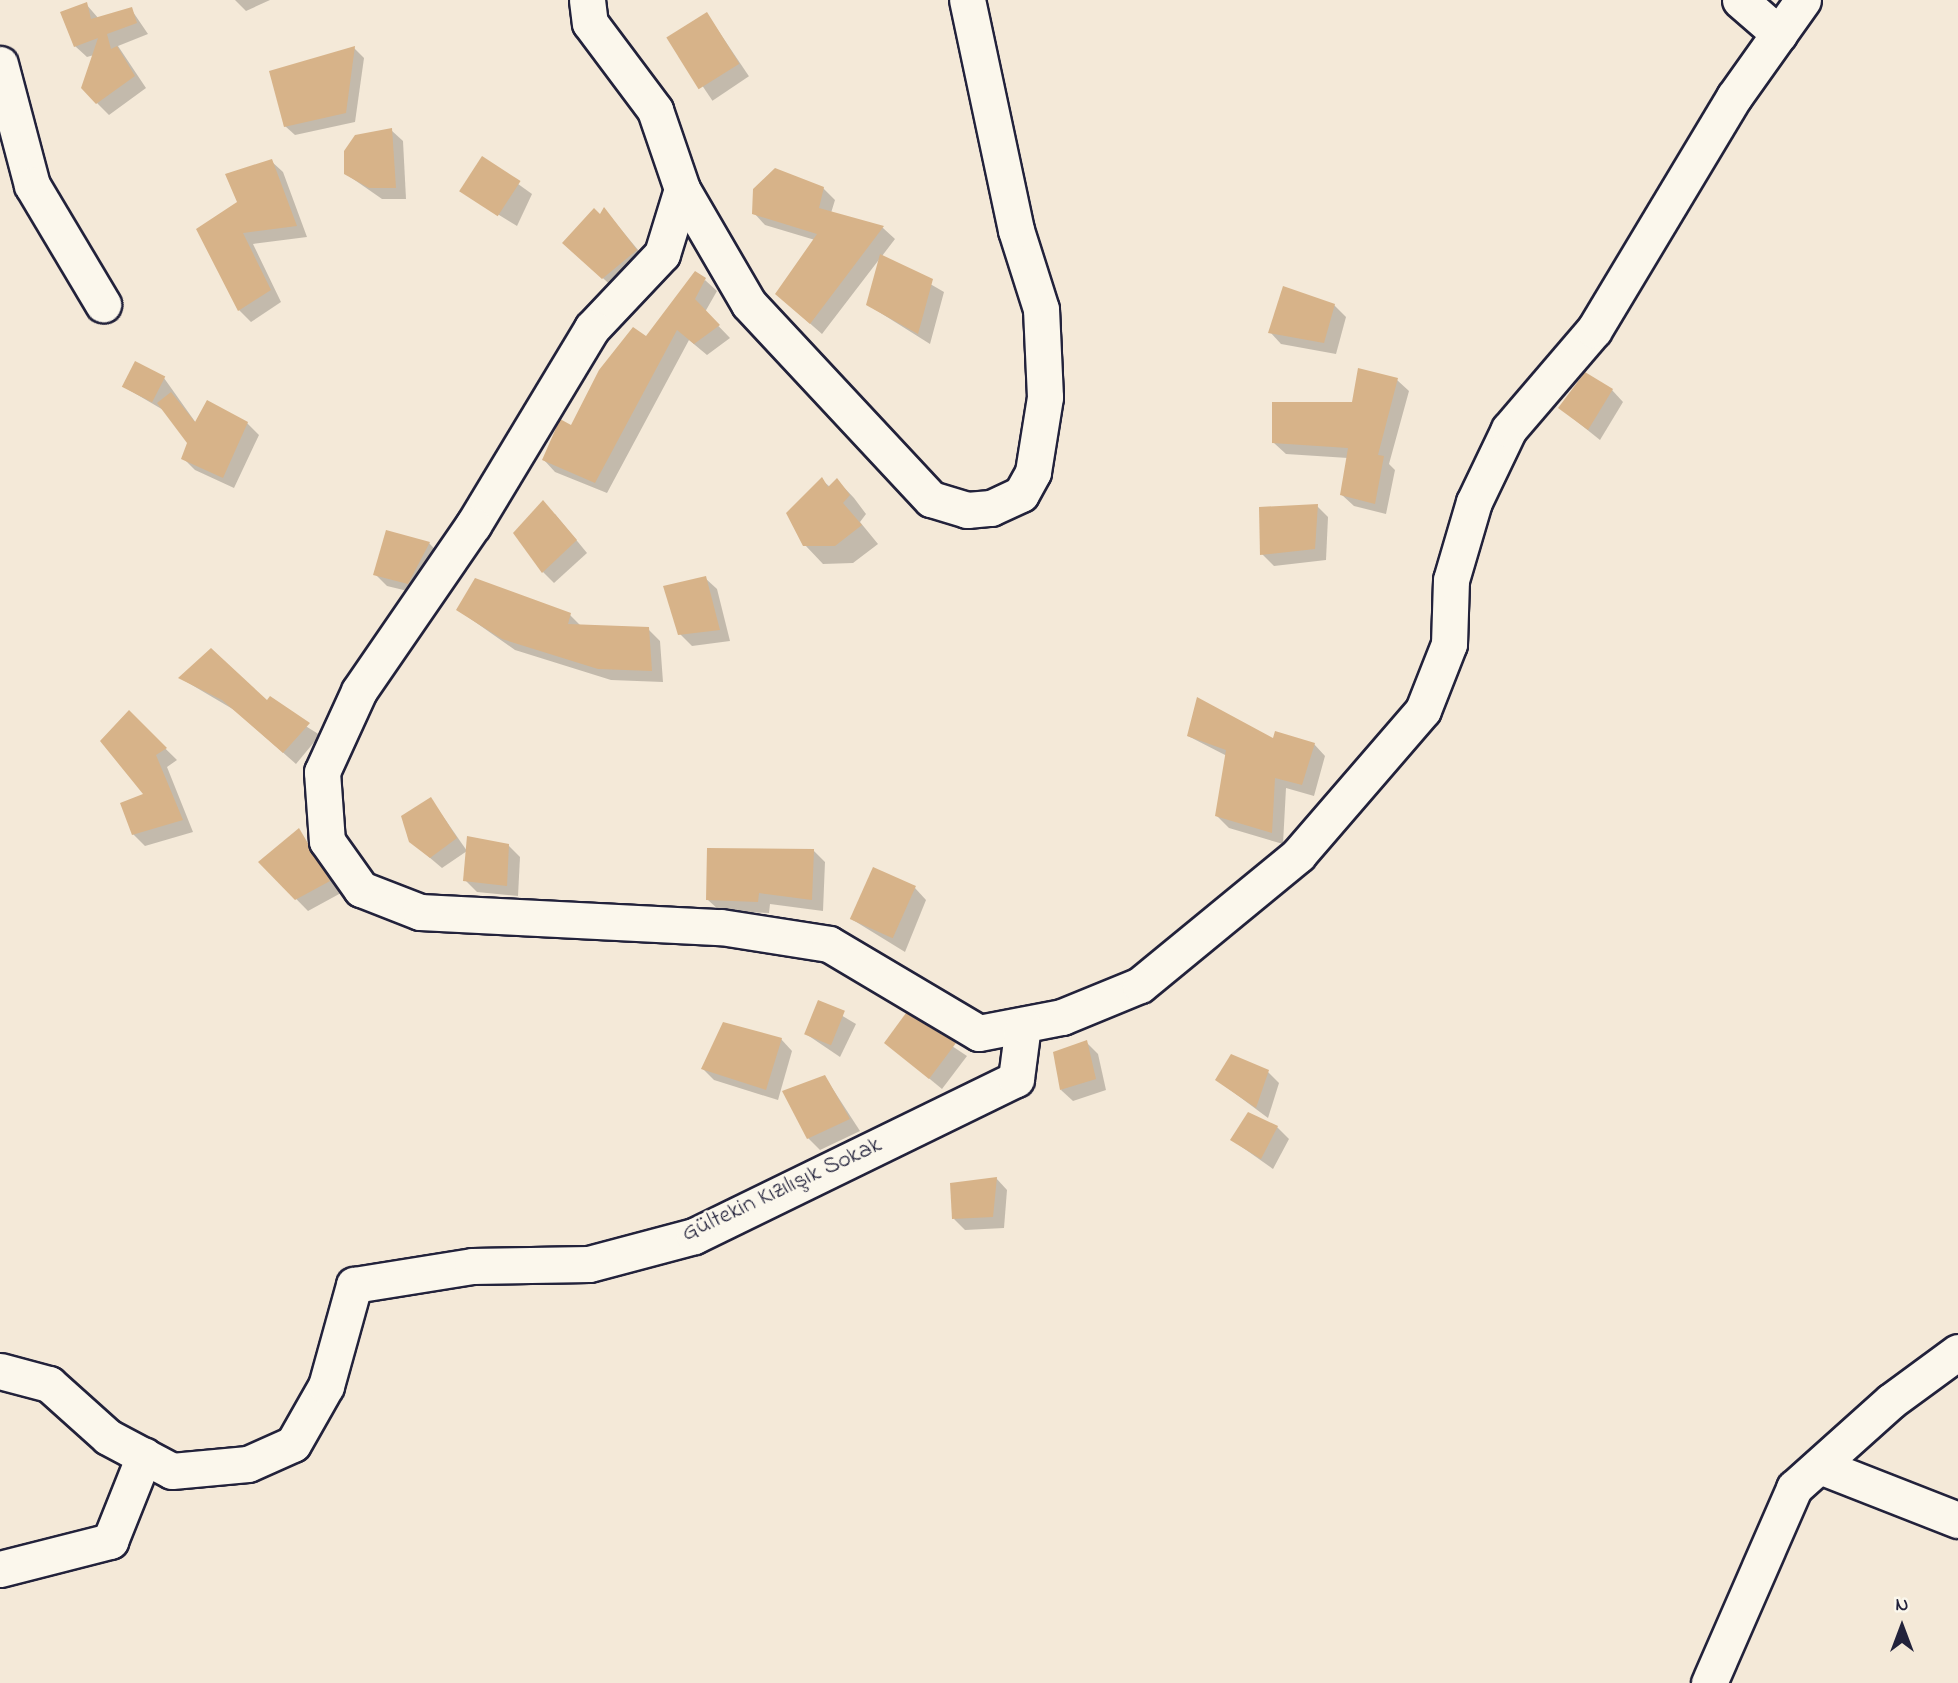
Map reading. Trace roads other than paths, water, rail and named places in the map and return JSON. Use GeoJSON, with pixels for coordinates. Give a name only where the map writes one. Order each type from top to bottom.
{"type":"FeatureCollection","features":[{"type":"Feature","properties":{"kind":"street"},"geometry":{"type":"LineString","coordinates":[[587,0],[590,23],[655,110],[682,189],[749,304],[931,499],[967,510],[990,508],[1021,494],[1034,472],[1045,397],[1041,309],[1016,230],[967,0]]}},
{"type":"Feature","properties":{"kind":"street"},"geometry":{"type":"LineString","coordinates":[[1740,0],[1779,34]]}},
{"type":"Feature","properties":{"kind":"street"},"geometry":{"type":"LineString","coordinates":[[682,189],[662,254],[592,328],[473,525],[359,691],[322,772],[327,841],[361,889],[420,912],[721,927],[829,944],[979,1033],[1062,1017],[1140,985],[1298,855],[1423,710],[1449,644],[1451,580],[1474,502],[1509,429],[1594,330],[1803,0]]}},
{"type":"Feature","properties":{"kind":"street"},"geometry":{"type":"LineString","coordinates":[[0,64],[32,185],[103,304]]}},
{"type":"Feature","properties":{"kind":"street","name":"Gültekin Kızılışık Sokak"},"geometry":{"type":"LineString","coordinates":[[0,1371],[49,1384],[108,1437],[172,1471],[248,1464],[293,1444],[326,1386],[354,1285],[472,1266],[589,1264],[694,1236],[1016,1079],[1023,1025]]}},
{"type":"Feature","properties":{"kind":"street"},"geometry":{"type":"LineString","coordinates":[[1709,1683],[1794,1488],[1958,1352]]}},
{"type":"Feature","properties":{"kind":"street"},"geometry":{"type":"LineString","coordinates":[[0,1569],[110,1541],[144,1456]]}},
{"type":"Feature","properties":{"kind":"street"},"geometry":{"type":"LineString","coordinates":[[1819,1466],[1958,1520]]}}]}
